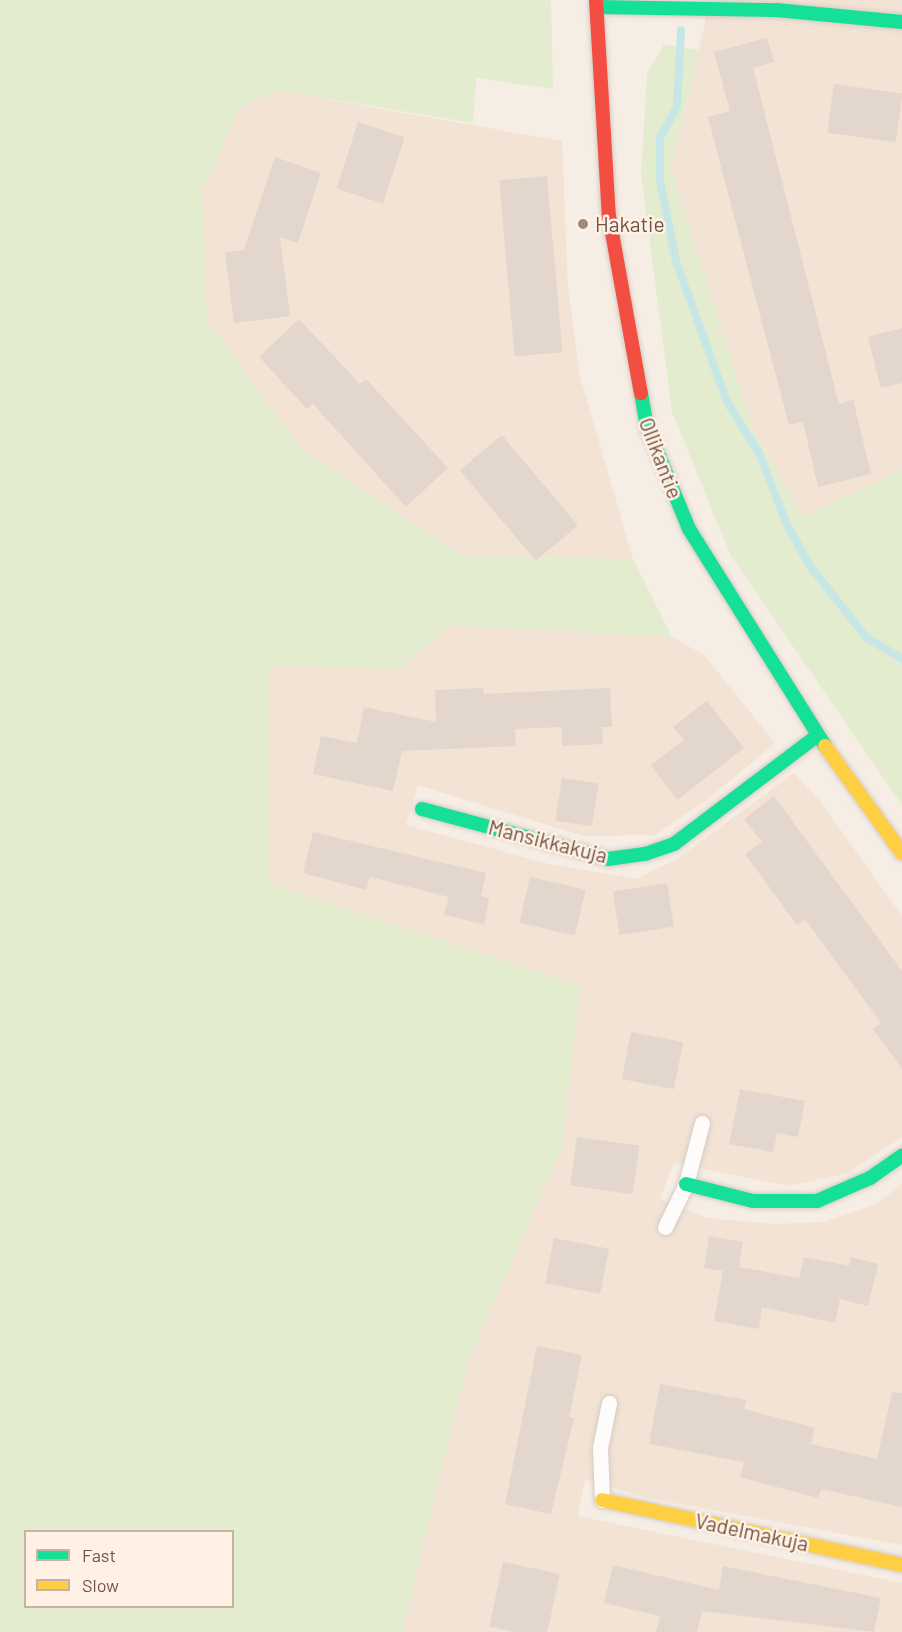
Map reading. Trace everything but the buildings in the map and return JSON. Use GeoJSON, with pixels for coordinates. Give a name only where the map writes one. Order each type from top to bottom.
{"type":"FeatureCollection","features":[{"type":"Feature","properties":{"kind":"street"},"geometry":{"type":"LineString","coordinates":[[596,4],[776,10],[902,22]]}},
{"type":"Feature","properties":{"kind":"street","name":"Ollikantie"},"geometry":{"type":"LineString","coordinates":[[596,4],[609,216],[647,427],[709,566],[817,736],[902,853]]}},
{"type":"Feature","properties":{"kind":"street","name":"Mansikkakuja"},"geometry":{"type":"LineString","coordinates":[[422,808],[608,859],[645,854],[674,844],[817,736]]}},
{"type":"Feature","properties":{"kind":"street"},"geometry":{"type":"LineString","coordinates":[[686,1184],[753,1201],[816,1201],[870,1178],[902,1156]]}},
{"type":"Feature","properties":{"kind":"street","name":"Vadelmakuja"},"geometry":{"type":"LineString","coordinates":[[602,1500],[902,1565]]}},
{"type":"Feature","properties":{"kind":"lane"},"geometry":{"type":"LineString","coordinates":[[665,1227],[686,1184],[702,1124]]}},
{"type":"Feature","properties":{"kind":"lane"},"geometry":{"type":"LineString","coordinates":[[602,1500],[600,1448],[609,1403]]}},
{"type":"Feature","properties":{"kind":"shaded area"},"geometry":{"type":"Polygon","coordinates":[[[705,0],[902,0],[902,470],[803,518],[752,426],[671,169],[705,24],[705,0]]]}},
{"type":"Feature","properties":{"kind":"shaded area"},"geometry":{"type":"Polygon","coordinates":[[[275,90],[562,141],[568,287],[580,376],[633,559],[463,556],[303,451],[207,320],[202,192],[240,108],[275,90]]]}},
{"type":"Feature","properties":{"kind":"shaded area"},"geometry":{"type":"Polygon","coordinates":[[[450,625],[672,637],[704,655],[775,743],[707,800],[655,835],[583,836],[418,785],[406,825],[549,864],[636,879],[678,858],[794,773],[820,801],[902,916],[902,1137],[848,1173],[789,1186],[674,1163],[660,1199],[707,1218],[775,1224],[824,1222],[877,1204],[902,1183],[902,1545],[643,1497],[585,1479],[578,1516],[902,1583],[902,1632],[402,1632],[467,1364],[562,1147],[269,883],[270,665],[400,669],[450,625]]]}},
{"type":"Feature","properties":{"kind":"green space"},"geometry":{"type":"Polygon","coordinates":[[[0,0],[551,0],[553,89],[476,78],[473,123],[275,90],[240,108],[202,192],[207,320],[303,451],[463,556],[633,559],[672,637],[450,625],[400,669],[270,665],[269,883],[580,986],[562,1147],[467,1364],[402,1632],[0,1632],[0,0]]]}},
{"type":"Feature","properties":{"kind":"green space"},"geometry":{"type":"Polygon","coordinates":[[[664,44],[699,50],[671,169],[752,426],[802,517],[902,470],[902,805],[731,556],[672,412],[641,174],[647,74],[664,44]]]}},
{"type":"Feature","properties":{"kind":"waterway"},"geometry":{"type":"LineString","coordinates":[[681,30],[677,107],[660,138],[660,181],[676,261],[727,402],[759,453],[787,525],[810,566],[866,637],[902,659]]}},
{"type":"Feature","properties":{"kind":"traffic: fast"},"geometry":{"type":"LineString","coordinates":[[597,7],[776,10],[902,22]]}},
{"type":"Feature","properties":{"kind":"traffic: fast"},"geometry":{"type":"LineString","coordinates":[[641,393],[647,427],[689,529],[825,746]]}},
{"type":"Feature","properties":{"kind":"traffic: fast"},"geometry":{"type":"LineString","coordinates":[[422,809],[608,859],[645,854],[674,844],[817,736]]}},
{"type":"Feature","properties":{"kind":"traffic: fast"},"geometry":{"type":"LineString","coordinates":[[686,1184],[753,1201],[817,1201],[870,1178],[902,1156]]}},
{"type":"Feature","properties":{"kind":"traffic: slow"},"geometry":{"type":"LineString","coordinates":[[825,746],[902,853]]}},
{"type":"Feature","properties":{"kind":"traffic: slow"},"geometry":{"type":"LineString","coordinates":[[602,1500],[902,1565]]}},
{"type":"Feature","properties":{"kind":"traffic: jam"},"geometry":{"type":"LineString","coordinates":[[596,0],[609,216],[641,393]]}},
{"type":"Feature","properties":{"kind":"place","name":"Hakatie"},"geometry":{"type":"Point","coordinates":[583,224]}}]}
